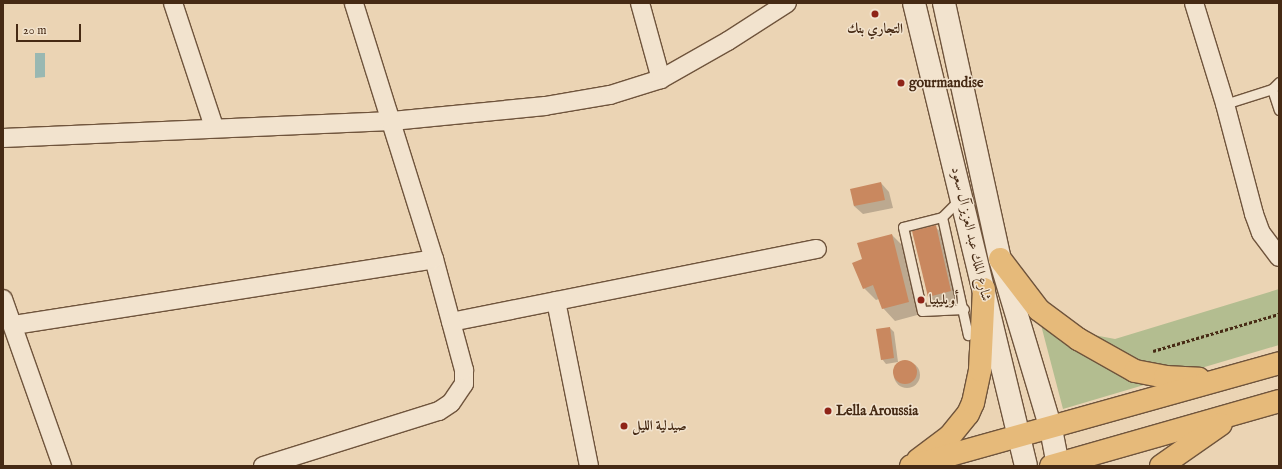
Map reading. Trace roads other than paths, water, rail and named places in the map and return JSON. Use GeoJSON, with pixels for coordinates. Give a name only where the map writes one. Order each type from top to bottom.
{"type":"FeatureCollection","features":[{"type":"Feature","properties":{"kind":"highway"},"geometry":{"type":"LineString","coordinates":[[1000,259],[1039,310],[1078,339],[1116,362],[1149,374],[1215,380]]}},
{"type":"Feature","properties":{"kind":"highway"},"geometry":{"type":"LineString","coordinates":[[910,466],[950,436],[968,414],[976,394],[980,370],[984,289]]}},
{"type":"Feature","properties":{"kind":"highway"},"geometry":{"type":"LineString","coordinates":[[910,466],[1020,438],[1215,380],[1279,363]]}},
{"type":"Feature","properties":{"kind":"highway"},"geometry":{"type":"LineString","coordinates":[[1055,465],[1279,400]]}},
{"type":"Feature","properties":{"kind":"highway"},"geometry":{"type":"LineString","coordinates":[[1161,466],[1177,452],[1240,412]]}},
{"type":"Feature","properties":{"kind":"main road","name":"شارع الملك عبد العزيز آل سعود"},"geometry":{"type":"LineString","coordinates":[[914,3],[962,196],[1026,466]]}},
{"type":"Feature","properties":{"kind":"main road","name":"شارع الملك عبد العزيز آل سعود"},"geometry":{"type":"LineString","coordinates":[[944,3],[1000,259],[1050,429],[1055,465]]}},
{"type":"Feature","properties":{"kind":"street"},"geometry":{"type":"LineString","coordinates":[[173,3],[214,127]]}},
{"type":"Feature","properties":{"kind":"street"},"geometry":{"type":"LineString","coordinates":[[263,466],[439,411],[451,403],[464,384],[464,370],[434,259],[392,120],[354,3]]}},
{"type":"Feature","properties":{"kind":"street"},"geometry":{"type":"LineString","coordinates":[[640,3],[662,79]]}},
{"type":"Feature","properties":{"kind":"street"},"geometry":{"type":"LineString","coordinates":[[3,138],[214,127],[392,120],[545,106],[610,95],[662,79],[728,41],[787,3]]}},
{"type":"Feature","properties":{"kind":"street"},"geometry":{"type":"LineString","coordinates":[[1194,3],[1225,104],[1259,227],[1269,247],[1279,257]]}},
{"type":"Feature","properties":{"kind":"street"},"geometry":{"type":"LineString","coordinates":[[452,322],[818,249]]}},
{"type":"Feature","properties":{"kind":"street"},"geometry":{"type":"LineString","coordinates":[[14,325],[434,259]]}},
{"type":"Feature","properties":{"kind":"street"},"geometry":{"type":"LineString","coordinates":[[3,299],[14,325],[62,466]]}},
{"type":"Feature","properties":{"kind":"street"},"geometry":{"type":"LineString","coordinates":[[556,301],[589,466]]}},
{"type":"Feature","properties":{"kind":"lane"},"geometry":{"type":"LineString","coordinates":[[1225,104],[1272,89],[1279,82]]}},
{"type":"Feature","properties":{"kind":"lane"},"geometry":{"type":"LineString","coordinates":[[1272,89],[1279,110]]}},
{"type":"Feature","properties":{"kind":"lane"},"geometry":{"type":"LineString","coordinates":[[962,196],[942,217],[903,227],[922,311],[964,309]]}},
{"type":"Feature","properties":{"kind":"lane"},"geometry":{"type":"LineString","coordinates":[[942,217],[964,309],[968,335]]}},
{"type":"Feature","properties":{"kind":"water"},"geometry":{"type":"Polygon","coordinates":[[[35,53],[45,53],[45,77],[35,78],[35,53]]]}},
{"type":"Feature","properties":{"kind":"place","name":"التجاري بنك"},"geometry":{"type":"Point","coordinates":[875,14]}},
{"type":"Feature","properties":{"kind":"place","name":"gourmandise"},"geometry":{"type":"Point","coordinates":[901,83]}},
{"type":"Feature","properties":{"kind":"place","name":"أويليبيا"},"geometry":{"type":"Point","coordinates":[921,300]}},
{"type":"Feature","properties":{"kind":"place","name":"Lella Aroussia"},"geometry":{"type":"Point","coordinates":[828,411]}},
{"type":"Feature","properties":{"kind":"place","name":"صيدلية الليل"},"geometry":{"type":"Point","coordinates":[624,426]}}]}
